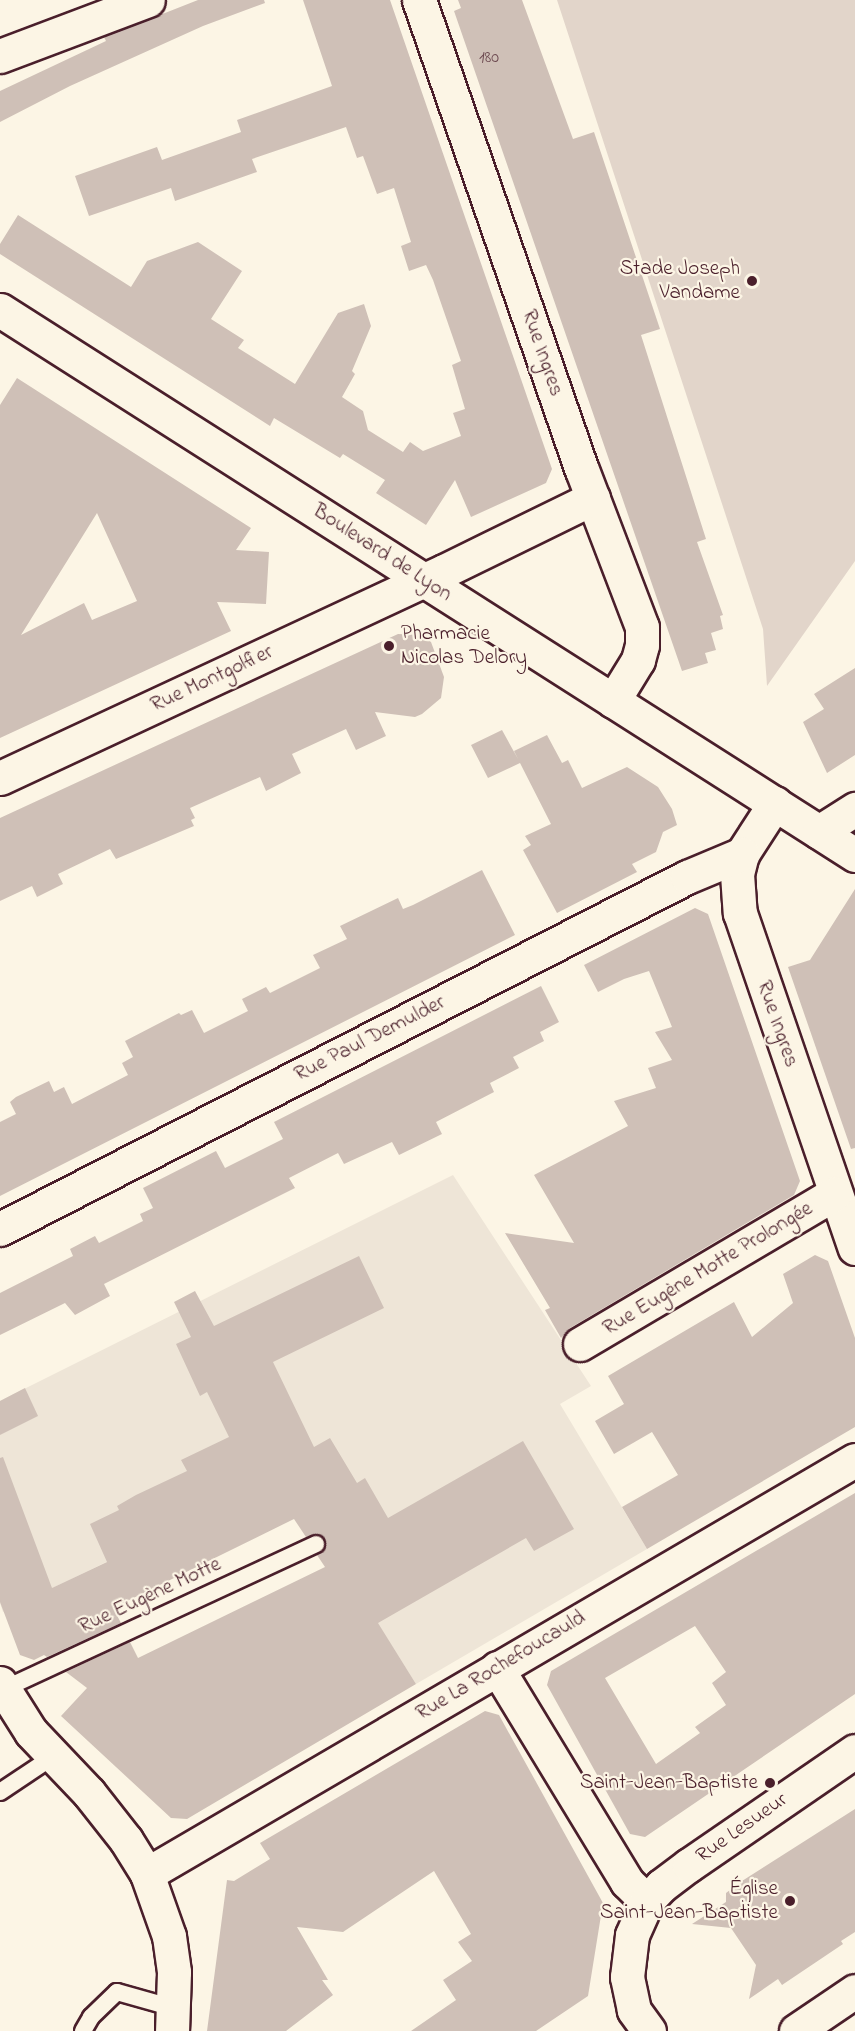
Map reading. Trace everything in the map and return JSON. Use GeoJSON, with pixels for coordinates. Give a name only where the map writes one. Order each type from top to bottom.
{"type":"FeatureCollection","features":[{"type":"Feature","properties":{"kind":"street"},"geometry":{"type":"LineString","coordinates":[[0,56],[148,0]]}},
{"type":"Feature","properties":{"kind":"street","name":"Rue Ingres"},"geometry":{"type":"LineString","coordinates":[[419,0],[593,498],[642,627],[642,645],[638,660],[613,700]]}},
{"type":"Feature","properties":{"kind":"street","name":"Boulevard de Lyon"},"geometry":{"type":"LineString","coordinates":[[0,310],[855,855]]}},
{"type":"Feature","properties":{"kind":"street","name":"Rue Montgolfier"},"geometry":{"type":"LineString","coordinates":[[0,778],[424,580],[593,498]]}},
{"type":"Feature","properties":{"kind":"street","name":"Rue Ingres"},"geometry":{"type":"LineString","coordinates":[[775,803],[742,854],[737,884],[743,924],[855,1248]]}},
{"type":"Feature","properties":{"kind":"street"},"geometry":{"type":"LineString","coordinates":[[819,832],[855,809]]}},
{"type":"Feature","properties":{"kind":"street","name":"Rue Paul Demulder"},"geometry":{"type":"LineString","coordinates":[[0,1229],[687,877],[742,854]]}},
{"type":"Feature","properties":{"kind":"street","name":"Rue Eugène Motte Prolongée"},"geometry":{"type":"LineString","coordinates":[[580,1344],[835,1193]]}},
{"type":"Feature","properties":{"kind":"street","name":"Rue La Rochefoucauld"},"geometry":{"type":"LineString","coordinates":[[147,1874],[855,1460]]}},
{"type":"Feature","properties":{"kind":"street"},"geometry":{"type":"LineString","coordinates":[[497,1668],[627,1882],[647,1902]]}},
{"type":"Feature","properties":{"kind":"street"},"geometry":{"type":"LineString","coordinates":[[2,1686],[32,1732],[89,1793],[126,1840],[147,1874],[170,1936],[174,1972],[173,2020]]}},
{"type":"Feature","properties":{"kind":"street","name":"Rue Lesueur"},"geometry":{"type":"LineString","coordinates":[[637,2027],[628,1990],[627,1963],[636,1921],[647,1902],[661,1886],[689,1865],[855,1751]]}},
{"type":"Feature","properties":{"kind":"street"},"geometry":{"type":"LineString","coordinates":[[796,2031],[855,1991]]}},
{"type":"Feature","properties":{"kind":"lane","name":"Rue Eugène Motte"},"geometry":{"type":"LineString","coordinates":[[2,1686],[316,1544]]}},
{"type":"Feature","properties":{"kind":"lane"},"geometry":{"type":"LineString","coordinates":[[0,1792],[54,1756]]}},
{"type":"Feature","properties":{"kind":"lane"},"geometry":{"type":"LineString","coordinates":[[83,2031],[91,2017],[117,1992],[173,2020]]}},
{"type":"Feature","properties":{"kind":"shaded area","name":"Stade Joseph Vandame"},"geometry":{"type":"Polygon","coordinates":[[[557,0],[855,0],[855,561],[767,686],[763,629],[557,0]]]}},
{"type":"Feature","properties":{"kind":"shaded area"},"geometry":{"type":"Polygon","coordinates":[[[453,1175],[591,1386],[560,1404],[647,1549],[416,1684],[307,1512],[158,1537],[3,1612],[0,1603],[0,1401],[453,1175]]]}},
{"type":"Feature","properties":{"kind":"building"},"geometry":{"type":"Polygon","coordinates":[[[198,0],[264,0],[265,3],[203,26],[70,86],[0,122],[0,91],[106,41],[104,37],[198,0]]]}},
{"type":"Feature","properties":{"kind":"building"},"geometry":{"type":"Polygon","coordinates":[[[303,0],[390,0],[552,469],[546,483],[471,517],[455,480],[426,525],[376,493],[385,480],[343,454],[340,458],[274,418],[270,426],[0,254],[0,244],[18,215],[131,287],[147,261],[198,242],[242,271],[211,319],[244,340],[238,348],[295,384],[338,313],[364,304],[371,326],[352,371],[355,374],[342,397],[363,411],[368,430],[403,452],[410,442],[423,451],[461,436],[453,413],[465,409],[452,365],[461,361],[433,280],[426,265],[409,271],[401,246],[411,242],[394,188],[377,194],[363,156],[357,158],[346,127],[252,159],[257,172],[175,201],[171,188],[89,216],[75,176],[157,147],[162,160],[241,132],[237,120],[332,86],[303,0]]]}},
{"type":"Feature","properties":{"kind":"building"},"geometry":{"type":"Polygon","coordinates":[[[458,0],[522,0],[573,139],[594,132],[660,329],[641,335],[706,539],[697,542],[723,615],[720,616],[723,629],[711,633],[716,650],[705,653],[708,663],[682,671],[454,11],[461,8],[458,0]]]}},
{"type":"Feature","properties":{"kind":"building"},"geometry":{"type":"Polygon","coordinates":[[[17,378],[251,528],[236,550],[269,552],[266,604],[217,602],[231,631],[0,738],[0,405],[17,378]],[[97,513],[21,635],[84,603],[92,620],[137,601],[97,513]]]}},
{"type":"Feature","properties":{"kind":"building"},"geometry":{"type":"Polygon","coordinates":[[[398,634],[420,635],[431,642],[444,677],[441,698],[422,714],[415,717],[375,712],[386,736],[356,750],[346,729],[292,754],[301,773],[266,791],[260,777],[190,808],[195,818],[191,820],[194,826],[116,859],[110,849],[58,874],[63,884],[37,897],[32,886],[0,901],[0,818],[398,634]]]}},
{"type":"Feature","properties":{"kind":"building"},"geometry":{"type":"Polygon","coordinates":[[[855,668],[855,755],[827,773],[803,722],[824,709],[814,694],[855,668]]]}},
{"type":"Feature","properties":{"kind":"building"},"geometry":{"type":"Polygon","coordinates":[[[502,730],[518,759],[514,751],[547,735],[562,763],[568,760],[582,788],[627,767],[658,787],[672,809],[677,825],[663,832],[656,852],[632,864],[637,872],[557,913],[523,850],[531,845],[525,836],[551,824],[520,763],[488,778],[471,745],[502,730]]]}},
{"type":"Feature","properties":{"kind":"building"},"geometry":{"type":"Polygon","coordinates":[[[482,870],[515,935],[0,1196],[0,1122],[16,1114],[10,1102],[16,1097],[49,1081],[54,1092],[64,1087],[72,1104],[128,1075],[122,1063],[133,1057],[125,1041],[179,1013],[181,1015],[192,1010],[204,1033],[248,1011],[242,999],[266,987],[270,993],[320,968],[313,955],[347,939],[340,926],[398,898],[403,909],[482,870]]]}},
{"type":"Feature","properties":{"kind":"building"},"geometry":{"type":"Polygon","coordinates":[[[855,889],[855,1148],[851,1149],[788,967],[810,960],[855,889]]]}},
{"type":"Feature","properties":{"kind":"building"},"geometry":{"type":"Polygon","coordinates":[[[695,908],[708,914],[800,1181],[794,1195],[570,1328],[561,1338],[545,1310],[550,1308],[505,1233],[574,1243],[534,1175],[628,1126],[614,1101],[656,1088],[648,1068],[672,1060],[655,1032],[672,1027],[649,971],[624,979],[598,992],[584,965],[695,908]]]}},
{"type":"Feature","properties":{"kind":"building"},"geometry":{"type":"Polygon","coordinates":[[[541,986],[559,1022],[540,1032],[544,1041],[513,1057],[519,1068],[490,1083],[494,1092],[436,1122],[442,1134],[399,1155],[392,1142],[344,1164],[338,1153],[289,1178],[295,1188],[104,1284],[110,1296],[75,1315],[65,1303],[0,1335],[0,1293],[73,1256],[70,1249],[95,1236],[99,1243],[143,1221],[140,1214],[153,1208],[143,1188],[216,1151],[225,1168],[283,1139],[274,1122],[541,986]]]}},
{"type":"Feature","properties":{"kind":"building"},"geometry":{"type":"Polygon","coordinates":[[[815,1255],[828,1261],[855,1338],[855,1427],[647,1549],[622,1507],[678,1475],[652,1432],[614,1454],[595,1421],[624,1404],[608,1376],[734,1302],[752,1337],[793,1303],[783,1274],[815,1255]]]}},
{"type":"Feature","properties":{"kind":"building"},"geometry":{"type":"Polygon","coordinates":[[[359,1256],[384,1308],[273,1362],[314,1447],[330,1438],[357,1483],[365,1478],[388,1518],[523,1441],[574,1529],[534,1551],[526,1538],[378,1623],[416,1684],[187,1819],[171,1818],[61,1716],[87,1688],[66,1672],[130,1642],[138,1658],[325,1567],[317,1555],[325,1550],[325,1539],[318,1534],[306,1537],[294,1519],[113,1608],[121,1623],[47,1657],[44,1655],[34,1660],[20,1655],[0,1602],[0,1458],[3,1457],[52,1588],[107,1562],[90,1524],[119,1510],[117,1506],[136,1495],[187,1471],[181,1460],[229,1437],[207,1392],[200,1396],[176,1344],[191,1337],[174,1302],[195,1291],[214,1326],[359,1256]]]}},
{"type":"Feature","properties":{"kind":"building"},"geometry":{"type":"Polygon","coordinates":[[[25,1388],[38,1416],[0,1435],[0,1401],[25,1388]]]}},
{"type":"Feature","properties":{"kind":"building"},"geometry":{"type":"Polygon","coordinates":[[[855,1493],[855,1694],[645,1837],[630,1834],[547,1685],[551,1671],[855,1493]],[[695,1626],[605,1678],[656,1764],[700,1733],[695,1727],[726,1705],[712,1683],[726,1672],[695,1626]]]}},
{"type":"Feature","properties":{"kind":"building"},"geometry":{"type":"Polygon","coordinates":[[[485,1711],[499,1715],[603,1903],[588,1996],[536,2031],[411,2031],[456,2000],[443,1980],[472,1961],[458,1942],[471,1934],[434,1871],[343,1932],[297,1927],[328,1980],[322,1980],[333,1995],[286,2031],[207,2031],[227,1880],[234,1881],[270,1859],[260,1843],[485,1711]]]}},
{"type":"Feature","properties":{"kind":"building","name":"Église Saint-Jean-Baptiste"},"geometry":{"type":"Polygon","coordinates":[[[855,1809],[855,1932],[841,1941],[843,1944],[782,1985],[778,1979],[749,1999],[756,1965],[731,1928],[692,1924],[726,1902],[726,1893],[742,1881],[855,1809]]]}},
{"type":"Feature","properties":{"kind":"place","name":"Stade Joseph Vandame"},"geometry":{"type":"Point","coordinates":[752,281]}},
{"type":"Feature","properties":{"kind":"place","name":"Pharmacie Nicolas Delory"},"geometry":{"type":"Point","coordinates":[389,646]}},
{"type":"Feature","properties":{"kind":"place","name":"Saint-Jean-Baptiste"},"geometry":{"type":"Point","coordinates":[770,1783]}},
{"type":"Feature","properties":{"kind":"place","name":"Église Saint-Jean-Baptiste"},"geometry":{"type":"Point","coordinates":[790,1901]}}]}
